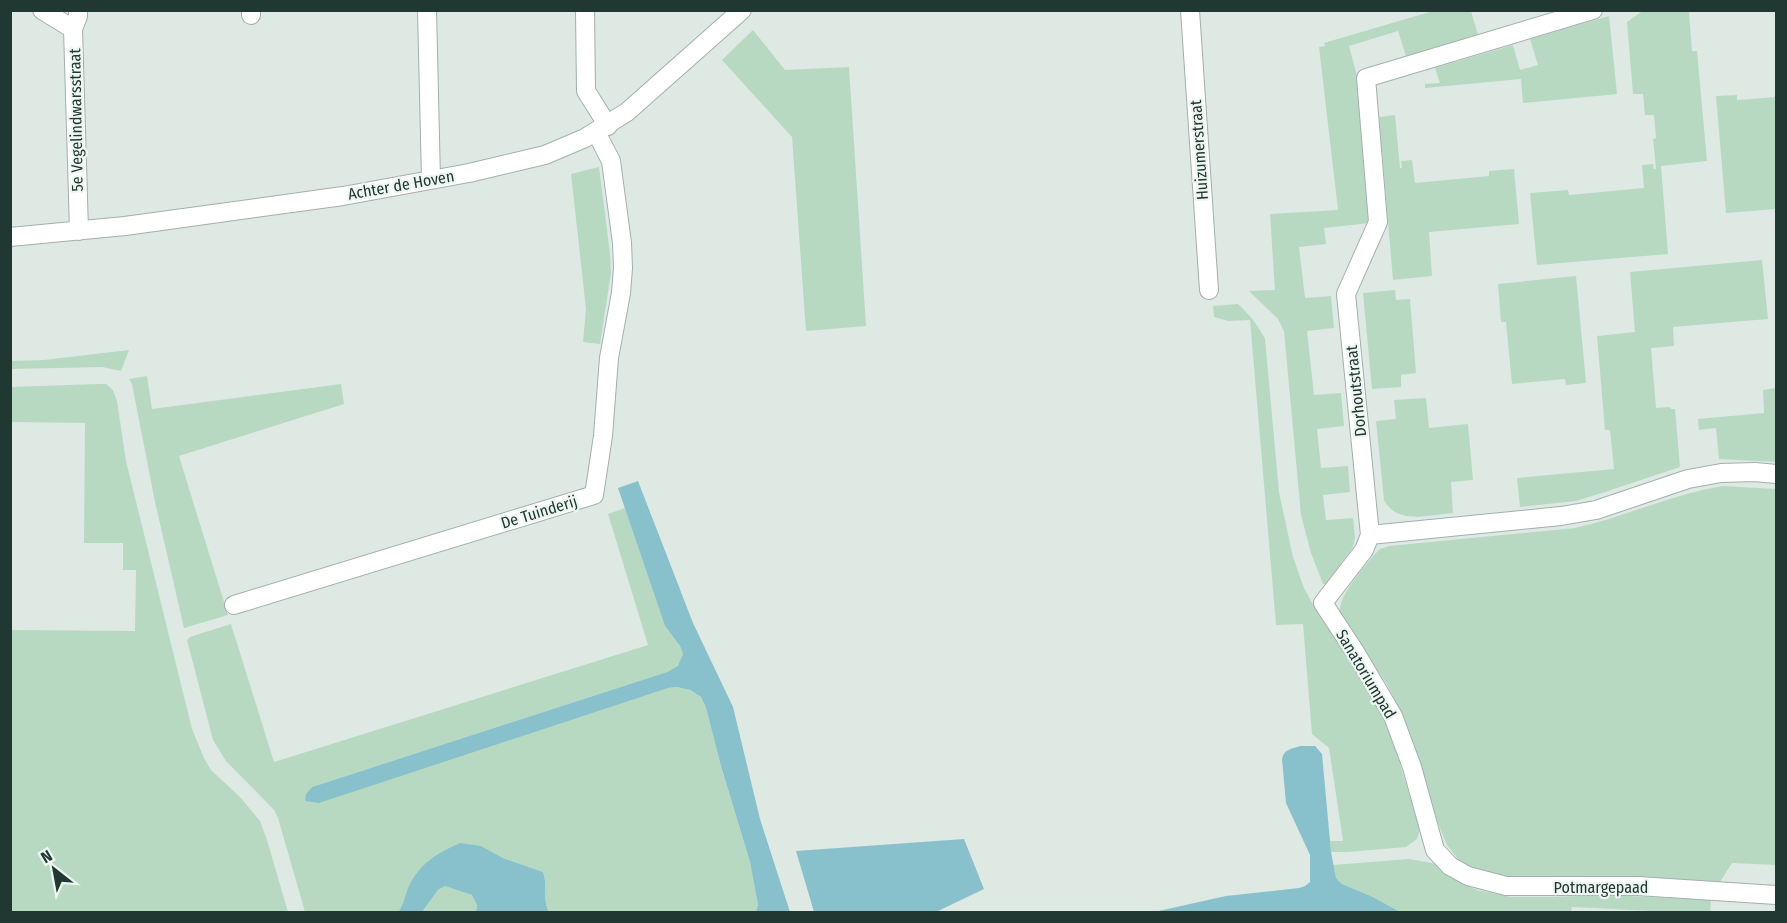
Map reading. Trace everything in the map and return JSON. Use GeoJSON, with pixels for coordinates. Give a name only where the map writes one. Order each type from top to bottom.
{"type":"FeatureCollection","features":[{"type":"Feature","properties":{"kind":"street"},"geometry":{"type":"LineString","coordinates":[[42,10],[73,29]]}},
{"type":"Feature","properties":{"kind":"street","name":"5e Vegelindwarsstraat"},"geometry":{"type":"LineString","coordinates":[[78,10],[73,29],[79,231]]}},
{"type":"Feature","properties":{"kind":"street"},"geometry":{"type":"LineString","coordinates":[[427,10],[431,180]]}},
{"type":"Feature","properties":{"kind":"street"},"geometry":{"type":"LineString","coordinates":[[585,10],[586,92],[602,129]]}},
{"type":"Feature","properties":{"kind":"street","name":"Achter de Hoven"},"geometry":{"type":"LineString","coordinates":[[10,237],[125,226],[343,196],[497,168],[545,155],[602,129],[642,100],[742,10]]}},
{"type":"Feature","properties":{"kind":"street","name":"Huizumerstraat"},"geometry":{"type":"LineString","coordinates":[[1190,10],[1209,290]]}},
{"type":"Feature","properties":{"kind":"street","name":"Dorhoutstraat"},"geometry":{"type":"LineString","coordinates":[[1370,535],[1346,294],[1378,222],[1366,78],[1593,10]]}},
{"type":"Feature","properties":{"kind":"street","name":"De Tuinderij"},"geometry":{"type":"LineString","coordinates":[[234,605],[594,495],[603,436],[609,358],[621,293],[623,268],[611,161],[602,129]]}},
{"type":"Feature","properties":{"kind":"street"},"geometry":{"type":"LineString","coordinates":[[1370,535],[1561,516],[1596,510],[1688,479],[1722,473],[1776,474]]}},
{"type":"Feature","properties":{"kind":"street","name":"Sanatoriumpad"},"geometry":{"type":"LineString","coordinates":[[1370,535],[1364,550],[1323,603],[1393,716],[1412,767],[1436,850]]}},
{"type":"Feature","properties":{"kind":"street","name":"Potmargepaad"},"geometry":{"type":"LineString","coordinates":[[1436,850],[1450,866],[1468,876],[1506,886],[1638,886],[1776,895]]}},
{"type":"Feature","properties":{"kind":"green space"},"geometry":{"type":"Polygon","coordinates":[[[1644,10],[1700,11],[1689,12],[1692,51],[1697,51],[1707,161],[1661,166],[1668,254],[1537,265],[1530,193],[1568,190],[1569,195],[1644,188],[1642,165],[1653,164],[1656,169],[1653,139],[1656,138],[1654,115],[1645,115],[1643,94],[1633,94],[1627,22],[1644,10]]]}},
{"type":"Feature","properties":{"kind":"green space"},"geometry":{"type":"Polygon","coordinates":[[[1433,11],[1471,11],[1478,35],[1406,56],[1398,31],[1349,46],[1356,72],[1370,223],[1324,228],[1326,244],[1299,247],[1305,298],[1331,296],[1334,328],[1307,331],[1314,395],[1341,393],[1344,426],[1317,429],[1321,468],[1348,466],[1350,492],[1323,495],[1326,520],[1353,518],[1355,538],[1353,547],[1326,584],[1323,584],[1311,553],[1301,515],[1284,331],[1278,319],[1249,291],[1275,290],[1270,214],[1338,210],[1319,47],[1325,46],[1324,43],[1433,11]]]}},
{"type":"Feature","properties":{"kind":"green space"},"geometry":{"type":"Polygon","coordinates":[[[1609,16],[1617,94],[1523,103],[1521,79],[1425,88],[1425,84],[1440,83],[1435,68],[1513,45],[1520,70],[1538,65],[1530,39],[1609,16]]]}},
{"type":"Feature","properties":{"kind":"green space"},"geometry":{"type":"Polygon","coordinates":[[[753,30],[785,70],[849,67],[866,326],[806,331],[792,137],[722,60],[753,30]]]}},
{"type":"Feature","properties":{"kind":"green space"},"geometry":{"type":"Polygon","coordinates":[[[1737,95],[1737,100],[1776,97],[1776,209],[1726,213],[1716,96],[1737,95]]]}},
{"type":"Feature","properties":{"kind":"green space"},"geometry":{"type":"Polygon","coordinates":[[[1395,115],[1400,168],[1402,168],[1401,161],[1412,160],[1415,183],[1489,176],[1489,171],[1514,169],[1519,224],[1429,232],[1432,276],[1393,280],[1379,117],[1395,115]]]}},
{"type":"Feature","properties":{"kind":"green space"},"geometry":{"type":"Polygon","coordinates":[[[599,167],[611,273],[600,344],[583,342],[586,309],[571,174],[599,167]]]}},
{"type":"Feature","properties":{"kind":"green space"},"geometry":{"type":"Polygon","coordinates":[[[1762,260],[1768,319],[1673,327],[1674,346],[1651,348],[1656,408],[1675,409],[1680,467],[1576,501],[1520,507],[1517,478],[1614,469],[1610,430],[1605,430],[1597,336],[1635,332],[1630,272],[1762,260]]]}},
{"type":"Feature","properties":{"kind":"green space"},"geometry":{"type":"Polygon","coordinates":[[[1576,276],[1586,383],[1566,385],[1565,379],[1512,384],[1506,322],[1501,322],[1498,284],[1576,276]]]}},
{"type":"Feature","properties":{"kind":"green space"},"geometry":{"type":"Polygon","coordinates":[[[1395,290],[1396,300],[1410,299],[1416,373],[1401,375],[1401,387],[1372,389],[1363,293],[1395,290]]]}},
{"type":"Feature","properties":{"kind":"green space"},"geometry":{"type":"Polygon","coordinates":[[[1238,304],[1260,329],[1265,339],[1279,492],[1293,557],[1304,588],[1316,610],[1352,664],[1386,723],[1420,830],[1417,839],[1406,847],[1331,852],[1330,841],[1343,841],[1329,748],[1312,734],[1303,624],[1276,625],[1250,320],[1228,321],[1214,317],[1213,306],[1238,304]]]}},
{"type":"Feature","properties":{"kind":"green space"},"geometry":{"type":"Polygon","coordinates":[[[129,350],[121,371],[102,367],[11,369],[11,361],[44,360],[129,350]]]}},
{"type":"Feature","properties":{"kind":"green space"},"geometry":{"type":"Polygon","coordinates":[[[147,376],[152,409],[341,384],[344,404],[179,456],[228,615],[184,628],[155,502],[132,384],[129,379],[147,376]]]}},
{"type":"Feature","properties":{"kind":"green space"},"geometry":{"type":"Polygon","coordinates":[[[106,384],[113,390],[117,401],[126,461],[192,729],[211,770],[240,797],[260,821],[288,912],[11,912],[11,630],[135,631],[136,570],[123,570],[123,543],[84,543],[85,423],[11,422],[11,387],[106,384]]]}},
{"type":"Feature","properties":{"kind":"green space"},"geometry":{"type":"Polygon","coordinates":[[[1776,388],[1776,462],[1719,459],[1716,428],[1699,430],[1698,419],[1764,413],[1763,390],[1776,388]]]}},
{"type":"Feature","properties":{"kind":"green space"},"geometry":{"type":"Polygon","coordinates":[[[1426,398],[1429,428],[1468,424],[1473,480],[1451,482],[1453,513],[1405,516],[1390,508],[1384,500],[1376,421],[1396,419],[1394,400],[1426,398]]]}},
{"type":"Feature","properties":{"kind":"green space"},"geometry":{"type":"Polygon","coordinates":[[[1723,486],[1776,489],[1776,865],[1732,863],[1720,882],[1634,876],[1513,877],[1474,869],[1458,859],[1447,845],[1438,823],[1409,731],[1399,708],[1386,683],[1340,614],[1343,599],[1352,583],[1380,549],[1389,546],[1575,528],[1685,494],[1723,486]]]}},
{"type":"Feature","properties":{"kind":"green space"},"geometry":{"type":"Polygon","coordinates":[[[625,508],[665,626],[680,646],[683,654],[679,666],[667,672],[312,787],[306,794],[668,688],[677,687],[690,690],[701,697],[706,708],[750,862],[758,905],[756,912],[549,912],[543,872],[503,858],[481,846],[409,887],[398,912],[305,912],[274,810],[226,761],[213,740],[187,640],[231,624],[274,762],[648,645],[608,514],[625,508]]]}},
{"type":"Feature","properties":{"kind":"green space"},"geometry":{"type":"Polygon","coordinates":[[[1409,859],[1437,864],[1446,874],[1477,890],[1511,897],[1609,895],[1711,900],[1710,912],[1572,907],[1571,912],[1400,912],[1342,884],[1336,878],[1333,865],[1409,859]]]}},
{"type":"Feature","properties":{"kind":"green space"},"geometry":{"type":"Polygon","coordinates":[[[445,886],[473,895],[477,905],[476,912],[422,912],[438,890],[445,886]]]}},
{"type":"Feature","properties":{"kind":"water"},"geometry":{"type":"Polygon","coordinates":[[[638,481],[693,623],[733,707],[760,819],[790,912],[756,912],[758,905],[750,862],[706,708],[701,697],[690,690],[677,687],[668,688],[319,803],[305,801],[306,794],[312,787],[667,672],[678,666],[683,654],[680,646],[665,626],[618,488],[638,481]]]}},
{"type":"Feature","properties":{"kind":"water"},"geometry":{"type":"Polygon","coordinates":[[[1300,746],[1315,746],[1322,754],[1331,852],[1336,878],[1342,884],[1400,912],[1154,912],[1226,896],[1299,888],[1310,882],[1310,855],[1286,803],[1282,759],[1286,751],[1300,746]]]}},
{"type":"Feature","properties":{"kind":"water"},"geometry":{"type":"Polygon","coordinates":[[[964,839],[984,889],[936,912],[814,912],[796,851],[964,839]]]}},
{"type":"Feature","properties":{"kind":"water"},"geometry":{"type":"Polygon","coordinates":[[[460,843],[481,846],[503,858],[543,872],[549,912],[476,912],[477,905],[472,895],[445,886],[438,890],[422,912],[398,912],[418,871],[437,855],[460,843]]]}}]}
